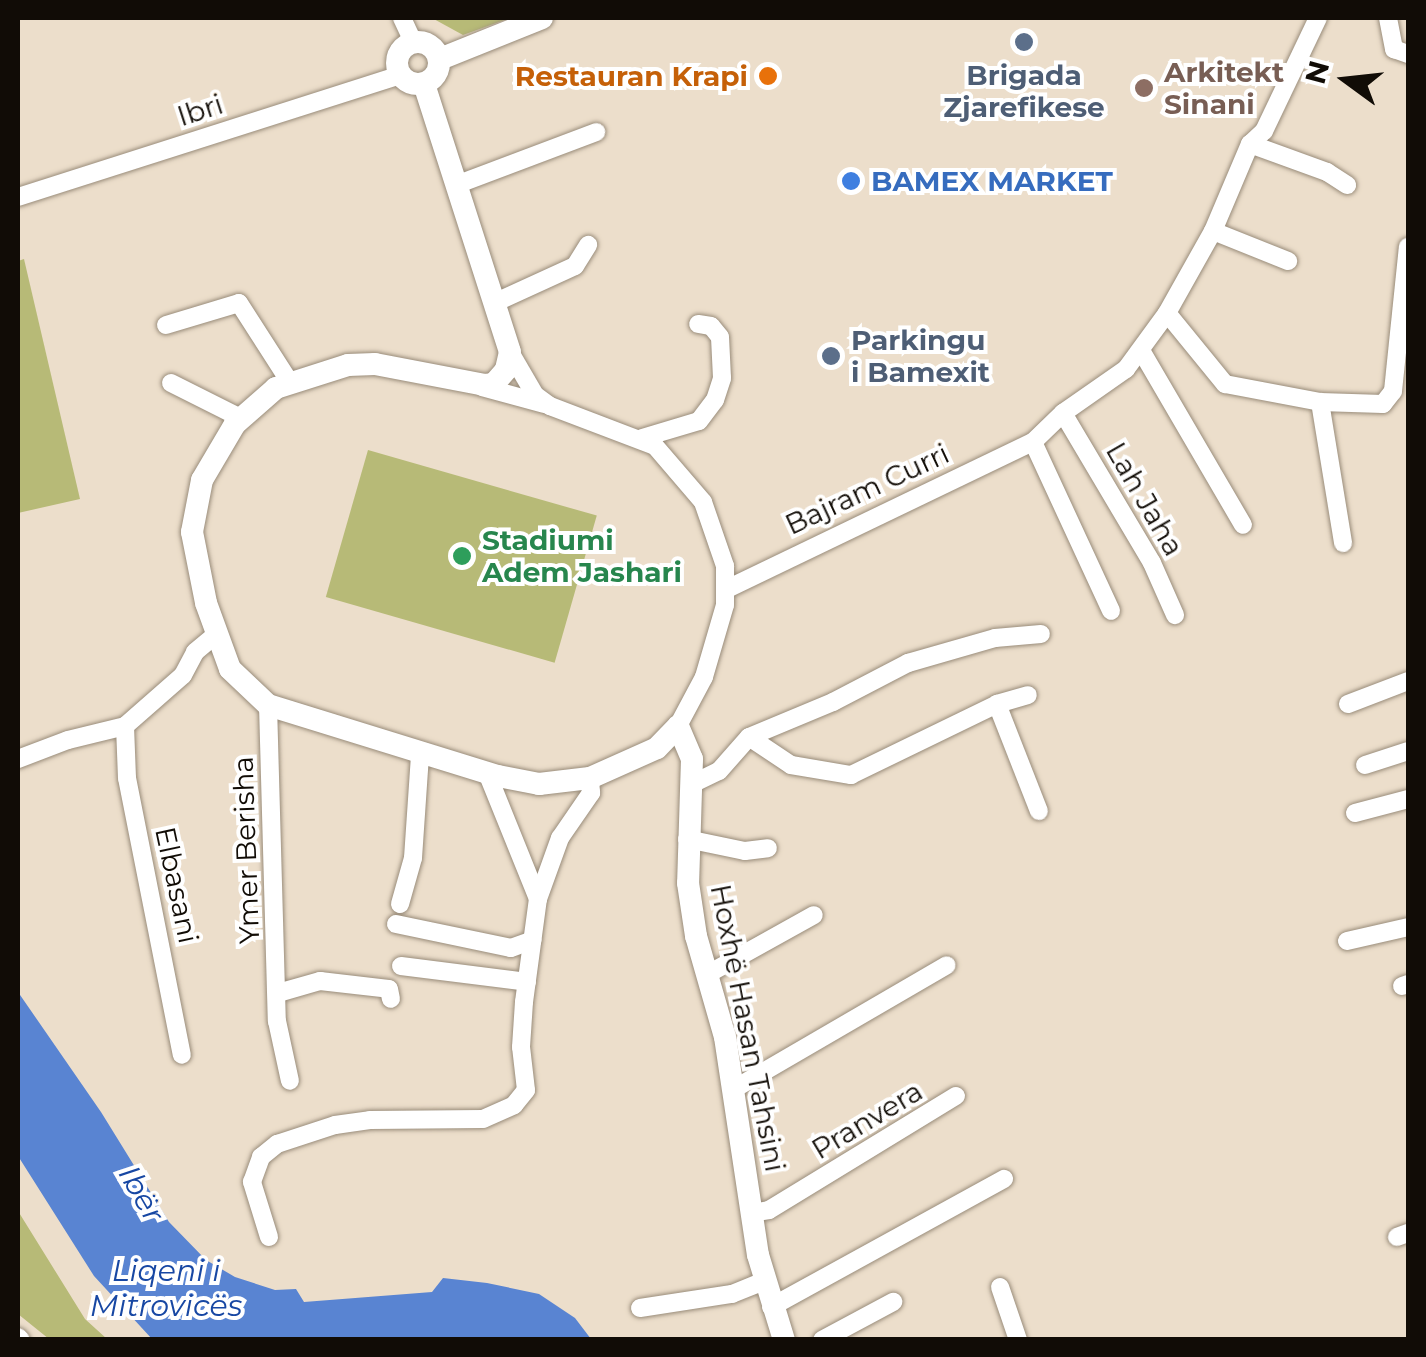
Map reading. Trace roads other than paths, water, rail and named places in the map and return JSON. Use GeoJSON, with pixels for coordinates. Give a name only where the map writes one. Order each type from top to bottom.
{"type":"FeatureCollection","features":[{"type":"Feature","properties":{"kind":"street"},"geometry":{"type":"LineString","coordinates":[[402,18],[413,42]]}},
{"type":"Feature","properties":{"kind":"street"},"geometry":{"type":"LineString","coordinates":[[440,59],[542,18]]}},
{"type":"Feature","properties":{"kind":"street","name":"Bajram Curri"},"geometry":{"type":"LineString","coordinates":[[727,589],[1033,442],[1062,414],[1142,352],[1213,231],[1250,144],[1264,131],[1318,18]]}},
{"type":"Feature","properties":{"kind":"street"},"geometry":{"type":"LineString","coordinates":[[1388,18],[1394,49],[1408,54]]}},
{"type":"Feature","properties":{"kind":"street"},"geometry":{"type":"LineString","coordinates":[[413,42],[427,44],[440,59],[438,72],[424,84],[410,83],[400,74],[398,55],[413,42]]}},
{"type":"Feature","properties":{"kind":"street","name":"Ibri"},"geometry":{"type":"LineString","coordinates":[[18,198],[400,74]]}},
{"type":"Feature","properties":{"kind":"street"},"geometry":{"type":"LineString","coordinates":[[424,84],[510,352],[530,388],[550,406]]}},
{"type":"Feature","properties":{"kind":"street"},"geometry":{"type":"LineString","coordinates":[[456,185],[596,132]]}},
{"type":"Feature","properties":{"kind":"street"},"geometry":{"type":"LineString","coordinates":[[1250,144],[1327,172],[1346,185]]}},
{"type":"Feature","properties":{"kind":"street"},"geometry":{"type":"LineString","coordinates":[[1213,231],[1288,261]]}},
{"type":"Feature","properties":{"kind":"street"},"geometry":{"type":"LineString","coordinates":[[494,303],[575,266],[588,245]]}},
{"type":"Feature","properties":{"kind":"street"},"geometry":{"type":"LineString","coordinates":[[1167,313],[1224,384],[1320,402],[1372,406],[1390,398],[1408,247]]}},
{"type":"Feature","properties":{"kind":"street"},"geometry":{"type":"LineString","coordinates":[[166,325],[239,302],[289,381]]}},
{"type":"Feature","properties":{"kind":"street"},"geometry":{"type":"LineString","coordinates":[[642,438],[700,421],[715,400],[722,378],[720,338],[711,326],[698,324]]}},
{"type":"Feature","properties":{"kind":"street"},"geometry":{"type":"LineString","coordinates":[[468,382],[494,384],[506,370],[510,352]]}},
{"type":"Feature","properties":{"kind":"street"},"geometry":{"type":"LineString","coordinates":[[1142,352],[1243,526]]}},
{"type":"Feature","properties":{"kind":"street"},"geometry":{"type":"LineString","coordinates":[[375,364],[468,382],[550,406],[642,438],[679,469],[703,502],[720,551],[727,589],[704,677],[678,726],[657,748],[590,778],[539,784],[420,754],[268,705],[230,669],[215,635],[196,561],[194,508],[217,448],[242,418],[289,381],[320,370],[375,364]]}},
{"type":"Feature","properties":{"kind":"street"},"geometry":{"type":"LineString","coordinates":[[171,383],[242,418]]}},
{"type":"Feature","properties":{"kind":"street"},"geometry":{"type":"LineString","coordinates":[[1320,402],[1343,543]]}},
{"type":"Feature","properties":{"kind":"street","name":"Lah Jaha"},"geometry":{"type":"LineString","coordinates":[[1062,414],[1152,563],[1175,615]]}},
{"type":"Feature","properties":{"kind":"street"},"geometry":{"type":"LineString","coordinates":[[1033,442],[1111,611]]}},
{"type":"Feature","properties":{"kind":"street"},"geometry":{"type":"LineString","coordinates":[[692,784],[719,771],[750,736],[833,702],[908,663],[995,638],[1042,634]]}},
{"type":"Feature","properties":{"kind":"street"},"geometry":{"type":"LineString","coordinates":[[18,759],[68,740],[125,726],[184,676],[195,652],[215,635]]}},
{"type":"Feature","properties":{"kind":"street"},"geometry":{"type":"LineString","coordinates":[[1348,704],[1408,681]]}},
{"type":"Feature","properties":{"kind":"street"},"geometry":{"type":"LineString","coordinates":[[750,736],[791,764],[851,775],[997,704],[1028,695]]}},
{"type":"Feature","properties":{"kind":"street"},"geometry":{"type":"LineString","coordinates":[[997,704],[1040,811]]}},
{"type":"Feature","properties":{"kind":"street","name":"Ymer Berisha"},"geometry":{"type":"LineString","coordinates":[[268,705],[279,1040],[290,1081]]}},
{"type":"Feature","properties":{"kind":"street","name":"Elbasani"},"geometry":{"type":"LineString","coordinates":[[125,726],[126,778],[182,1055]]}},
{"type":"Feature","properties":{"kind":"street","name":"Hoxhë Hasan Tahsini"},"geometry":{"type":"LineString","coordinates":[[678,726],[690,750],[688,883],[734,1089],[764,1281],[784,1340]]}},
{"type":"Feature","properties":{"kind":"street"},"geometry":{"type":"LineString","coordinates":[[1365,765],[1408,751]]}},
{"type":"Feature","properties":{"kind":"street"},"geometry":{"type":"LineString","coordinates":[[400,904],[408,891],[413,858],[420,754]]}},
{"type":"Feature","properties":{"kind":"street"},"geometry":{"type":"LineString","coordinates":[[487,773],[538,899]]}},
{"type":"Feature","properties":{"kind":"street"},"geometry":{"type":"LineString","coordinates":[[268,1237],[252,1182],[261,1157],[277,1144],[370,1120],[482,1120],[521,1098],[527,1085],[521,1047],[526,982],[538,899],[560,838],[591,793],[590,778]]}},
{"type":"Feature","properties":{"kind":"street"},"geometry":{"type":"LineString","coordinates":[[1355,813],[1408,800]]}},
{"type":"Feature","properties":{"kind":"street"},"geometry":{"type":"LineString","coordinates":[[688,839],[745,851],[768,848]]}},
{"type":"Feature","properties":{"kind":"street"},"geometry":{"type":"LineString","coordinates":[[708,974],[814,916]]}},
{"type":"Feature","properties":{"kind":"street"},"geometry":{"type":"LineString","coordinates":[[396,924],[511,948],[532,940]]}},
{"type":"Feature","properties":{"kind":"street"},"geometry":{"type":"LineString","coordinates":[[1346,941],[1408,927]]}},
{"type":"Feature","properties":{"kind":"street"},"geometry":{"type":"LineString","coordinates":[[734,1089],[947,965]]}},
{"type":"Feature","properties":{"kind":"street"},"geometry":{"type":"LineString","coordinates":[[401,966],[526,982]]}},
{"type":"Feature","properties":{"kind":"street"},"geometry":{"type":"LineString","coordinates":[[278,994],[320,981],[389,989],[391,998]]}},
{"type":"Feature","properties":{"kind":"street","name":"Pranvera"},"geometry":{"type":"LineString","coordinates":[[752,1214],[769,1210],[956,1096]]}},
{"type":"Feature","properties":{"kind":"street"},"geometry":{"type":"LineString","coordinates":[[771,1307],[1004,1179]]}},
{"type":"Feature","properties":{"kind":"street"},"geometry":{"type":"LineString","coordinates":[[640,1308],[732,1294],[764,1281]]}},
{"type":"Feature","properties":{"kind":"street"},"geometry":{"type":"LineString","coordinates":[[1000,1287],[1018,1340]]}},
{"type":"Feature","properties":{"kind":"street"},"geometry":{"type":"LineString","coordinates":[[822,1340],[893,1302]]}},
{"type":"Feature","properties":{"kind":"water","name":"Liqeni i Mitrovicës"},"geometry":{"type":"Polygon","coordinates":[[[18,992],[101,1112],[169,1222],[206,1260],[235,1277],[275,1290],[296,1289],[304,1302],[432,1292],[443,1278],[487,1283],[539,1294],[575,1318],[591,1339],[152,1339],[94,1276],[18,1156],[18,992]]]}},
{"type":"Feature","properties":{"kind":"place","name":"Brigada Zjarefikese"},"geometry":{"type":"Point","coordinates":[1024,42]}},
{"type":"Feature","properties":{"kind":"place","name":"Restauran Krapi"},"geometry":{"type":"Point","coordinates":[768,76]}},
{"type":"Feature","properties":{"kind":"place","name":"Arkitekt Sinani"},"geometry":{"type":"Point","coordinates":[1144,88]}},
{"type":"Feature","properties":{"kind":"place","name":"BAMEX MARKET"},"geometry":{"type":"Point","coordinates":[851,181]}},
{"type":"Feature","properties":{"kind":"place","name":"Parkingu i Bamexit"},"geometry":{"type":"Point","coordinates":[831,356]}},
{"type":"Feature","properties":{"kind":"place","name":"Stadiumi Adem Jashari"},"geometry":{"type":"Point","coordinates":[462,556]}},
{"type":"Feature","properties":{"kind":"water label","name":"Ibër"},"geometry":{"type":"Point","coordinates":[141,1194]}}]}
